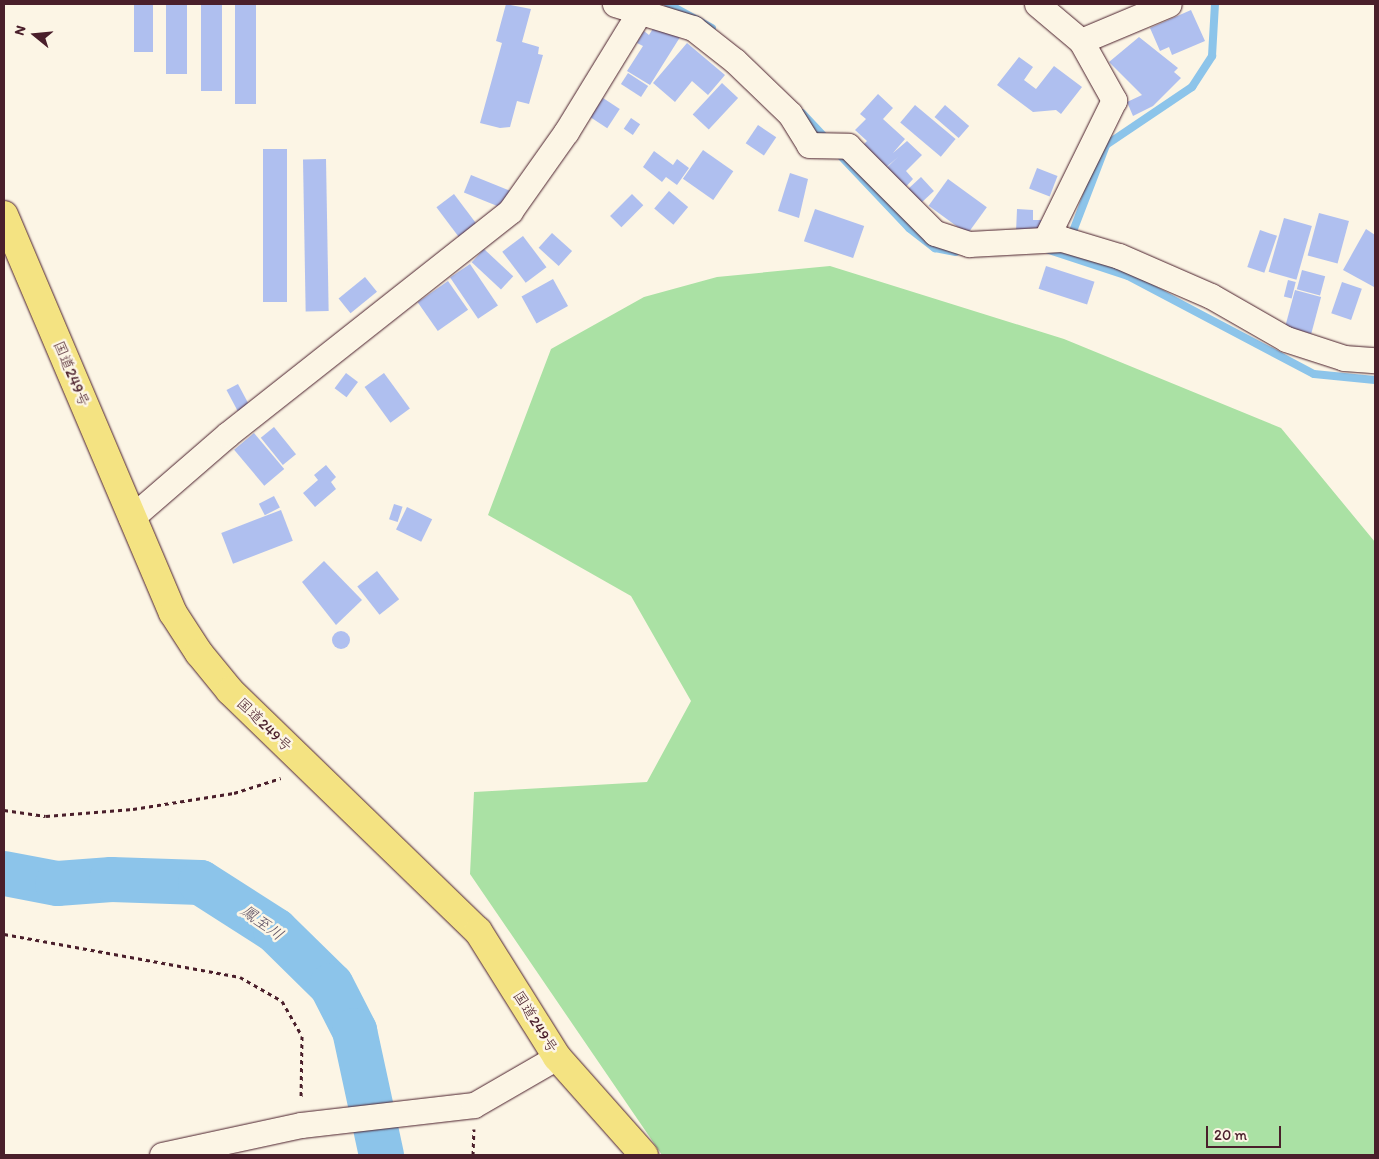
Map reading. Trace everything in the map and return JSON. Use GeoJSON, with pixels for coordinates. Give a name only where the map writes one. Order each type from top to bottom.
{"type":"FeatureCollection","features":[{"type":"Feature","properties":{"kind":"highway","name":"国道249号"},"geometry":{"type":"LineString","coordinates":[[4,215],[173,612],[199,653],[230,691],[478,931],[557,1057],[644,1155]]}},
{"type":"Feature","properties":{"kind":"street"},"geometry":{"type":"LineString","coordinates":[[615,4],[642,8],[693,28],[736,61],[790,114],[809,145],[824,147],[848,146],[934,233],[969,244],[1062,241],[1118,256],[1211,296],[1286,339],[1344,358],[1375,360]]}},
{"type":"Feature","properties":{"kind":"street"},"geometry":{"type":"LineString","coordinates":[[1037,4],[1081,41],[1114,100],[1062,241]]}},
{"type":"Feature","properties":{"kind":"street"},"geometry":{"type":"LineString","coordinates":[[1081,41],[1169,4]]}},
{"type":"Feature","properties":{"kind":"street"},"geometry":{"type":"LineString","coordinates":[[132,518],[228,434],[510,210],[566,132],[642,8]]}},
{"type":"Feature","properties":{"kind":"street"},"geometry":{"type":"LineString","coordinates":[[162,1155],[309,1124],[474,1105],[557,1057]]}},
{"type":"Feature","properties":{"kind":"path"},"geometry":{"type":"LineString","coordinates":[[4,810],[46,816],[133,809],[234,793],[310,769]]}},
{"type":"Feature","properties":{"kind":"path"},"geometry":{"type":"LineString","coordinates":[[4,934],[240,977],[282,1001],[302,1036],[309,1124]]}},
{"type":"Feature","properties":{"kind":"green space"},"geometry":{"type":"Polygon","coordinates":[[[830,266],[1064,339],[1281,428],[1375,542],[1375,1155],[662,1155],[470,874],[474,792],[647,782],[691,701],[631,596],[488,515],[551,349],[644,297],[717,277],[830,266]]]}},
{"type":"Feature","properties":{"kind":"building"},"geometry":{"type":"Polygon","coordinates":[[[134,4],[153,4],[153,52],[134,52],[134,4]]]}},
{"type":"Feature","properties":{"kind":"building"},"geometry":{"type":"Polygon","coordinates":[[[166,4],[187,4],[187,74],[166,74],[166,4]]]}},
{"type":"Feature","properties":{"kind":"building"},"geometry":{"type":"Polygon","coordinates":[[[201,4],[222,4],[222,91],[201,91],[201,4]]]}},
{"type":"Feature","properties":{"kind":"building"},"geometry":{"type":"Polygon","coordinates":[[[235,4],[256,4],[256,104],[235,104],[235,4]]]}},
{"type":"Feature","properties":{"kind":"building"},"geometry":{"type":"Polygon","coordinates":[[[506,4],[531,9],[522,42],[539,47],[538,54],[543,55],[529,104],[517,101],[510,127],[500,128],[480,123],[502,43],[496,41],[506,4]]]}},
{"type":"Feature","properties":{"kind":"building"},"geometry":{"type":"Polygon","coordinates":[[[1191,10],[1205,41],[1172,55],[1169,47],[1160,51],[1150,28],[1191,10]]]}},
{"type":"Feature","properties":{"kind":"building"},"geometry":{"type":"Polygon","coordinates":[[[659,19],[682,34],[650,85],[627,71],[643,46],[637,43],[644,31],[649,35],[659,19]]]}},
{"type":"Feature","properties":{"kind":"building"},"geometry":{"type":"Polygon","coordinates":[[[1139,37],[1178,68],[1174,72],[1181,78],[1153,106],[1133,116],[1127,102],[1142,95],[1109,62],[1139,37]]]}},
{"type":"Feature","properties":{"kind":"building"},"geometry":{"type":"Polygon","coordinates":[[[687,43],[725,75],[708,95],[692,81],[675,102],[653,83],[687,43]]]}},
{"type":"Feature","properties":{"kind":"building"},"geometry":{"type":"Polygon","coordinates":[[[1019,57],[1033,67],[1024,80],[1036,89],[1054,66],[1082,87],[1061,114],[1056,110],[1033,112],[997,85],[1019,57]]]}},
{"type":"Feature","properties":{"kind":"building"},"geometry":{"type":"Polygon","coordinates":[[[628,73],[648,86],[641,97],[621,84],[628,73]]]}},
{"type":"Feature","properties":{"kind":"building"},"geometry":{"type":"Polygon","coordinates":[[[722,83],[738,98],[709,129],[693,114],[722,83]]]}},
{"type":"Feature","properties":{"kind":"building"},"geometry":{"type":"Polygon","coordinates":[[[878,94],[893,108],[883,119],[905,139],[893,153],[907,141],[922,155],[906,171],[913,179],[902,191],[882,172],[898,157],[883,170],[860,148],[867,141],[855,130],[866,119],[860,114],[878,94]]]}},
{"type":"Feature","properties":{"kind":"building"},"geometry":{"type":"Polygon","coordinates":[[[603,98],[620,109],[607,128],[590,117],[603,98]]]}},
{"type":"Feature","properties":{"kind":"building"},"geometry":{"type":"Polygon","coordinates":[[[915,105],[956,139],[941,157],[900,123],[915,105]]]}},
{"type":"Feature","properties":{"kind":"building"},"geometry":{"type":"Polygon","coordinates":[[[945,105],[969,126],[959,138],[935,117],[945,105]]]}},
{"type":"Feature","properties":{"kind":"building"},"geometry":{"type":"Polygon","coordinates":[[[631,118],[640,124],[633,135],[624,129],[631,118]]]}},
{"type":"Feature","properties":{"kind":"building"},"geometry":{"type":"Polygon","coordinates":[[[758,125],[776,137],[764,156],[746,143],[758,125]]]}},
{"type":"Feature","properties":{"kind":"building"},"geometry":{"type":"Polygon","coordinates":[[[263,149],[287,149],[287,302],[263,302],[263,149]]]}},
{"type":"Feature","properties":{"kind":"building"},"geometry":{"type":"Polygon","coordinates":[[[703,150],[733,171],[713,200],[683,179],[703,150]]]}},
{"type":"Feature","properties":{"kind":"building"},"geometry":{"type":"Polygon","coordinates":[[[654,151],[673,165],[677,159],[689,168],[677,185],[666,177],[662,182],[643,167],[654,151]]]}},
{"type":"Feature","properties":{"kind":"building"},"geometry":{"type":"Polygon","coordinates":[[[303,159],[326,159],[329,311],[306,311],[303,159]]]}},
{"type":"Feature","properties":{"kind":"building"},"geometry":{"type":"Polygon","coordinates":[[[1037,168],[1058,176],[1050,196],[1029,189],[1037,168]]]}},
{"type":"Feature","properties":{"kind":"building"},"geometry":{"type":"Polygon","coordinates":[[[790,173],[808,179],[799,218],[778,211],[790,173]]]}},
{"type":"Feature","properties":{"kind":"building"},"geometry":{"type":"Polygon","coordinates":[[[471,175],[510,191],[503,208],[464,193],[471,175]]]}},
{"type":"Feature","properties":{"kind":"building"},"geometry":{"type":"Polygon","coordinates":[[[921,177],[934,191],[916,207],[903,193],[921,177]]]}},
{"type":"Feature","properties":{"kind":"building"},"geometry":{"type":"Polygon","coordinates":[[[948,179],[987,207],[967,234],[929,206],[948,179]]]}},
{"type":"Feature","properties":{"kind":"building"},"geometry":{"type":"Polygon","coordinates":[[[669,191],[688,207],[673,225],[654,209],[669,191]]]}},
{"type":"Feature","properties":{"kind":"building"},"geometry":{"type":"Polygon","coordinates":[[[454,194],[478,226],[461,239],[436,207],[454,194]]]}},
{"type":"Feature","properties":{"kind":"building"},"geometry":{"type":"Polygon","coordinates":[[[632,194],[643,205],[621,227],[610,216],[632,194]]]}},
{"type":"Feature","properties":{"kind":"building"},"geometry":{"type":"Polygon","coordinates":[[[815,209],[864,226],[853,258],[804,241],[815,209]]]}},
{"type":"Feature","properties":{"kind":"building"},"geometry":{"type":"Polygon","coordinates":[[[1017,209],[1033,210],[1033,220],[1043,220],[1043,233],[1016,232],[1017,209]]]}},
{"type":"Feature","properties":{"kind":"building"},"geometry":{"type":"Polygon","coordinates":[[[1319,213],[1349,221],[1338,264],[1308,256],[1319,213]]]}},
{"type":"Feature","properties":{"kind":"building"},"geometry":{"type":"Polygon","coordinates":[[[1284,218],[1312,226],[1296,280],[1269,272],[1284,218]]]}},
{"type":"Feature","properties":{"kind":"building"},"geometry":{"type":"Polygon","coordinates":[[[1366,229],[1375,235],[1374,287],[1343,270],[1366,229]]]}},
{"type":"Feature","properties":{"kind":"building"},"geometry":{"type":"Polygon","coordinates":[[[1260,230],[1277,236],[1264,273],[1247,267],[1260,230]]]}},
{"type":"Feature","properties":{"kind":"building"},"geometry":{"type":"Polygon","coordinates":[[[552,233],[572,251],[559,266],[539,248],[552,233]]]}},
{"type":"Feature","properties":{"kind":"building"},"geometry":{"type":"Polygon","coordinates":[[[523,236],[546,267],[526,283],[502,252],[523,236]]]}},
{"type":"Feature","properties":{"kind":"building"},"geometry":{"type":"Polygon","coordinates":[[[484,249],[513,276],[501,289],[472,262],[484,249]]]}},
{"type":"Feature","properties":{"kind":"building"},"geometry":{"type":"Polygon","coordinates":[[[470,264],[498,305],[478,319],[450,277],[470,264]]]}},
{"type":"Feature","properties":{"kind":"building"},"geometry":{"type":"Polygon","coordinates":[[[1046,266],[1095,282],[1087,305],[1039,289],[1046,266]]]}},
{"type":"Feature","properties":{"kind":"building"},"geometry":{"type":"Polygon","coordinates":[[[1302,270],[1325,276],[1320,296],[1297,289],[1302,270]]]}},
{"type":"Feature","properties":{"kind":"building"},"geometry":{"type":"Polygon","coordinates":[[[365,277],[377,292],[351,313],[339,298],[365,277]]]}},
{"type":"Feature","properties":{"kind":"building"},"geometry":{"type":"Polygon","coordinates":[[[553,279],[568,306],[537,324],[522,296],[553,279]]]}},
{"type":"Feature","properties":{"kind":"building"},"geometry":{"type":"Polygon","coordinates":[[[1288,280],[1296,282],[1292,298],[1284,296],[1288,280]]]}},
{"type":"Feature","properties":{"kind":"building"},"geometry":{"type":"Polygon","coordinates":[[[448,281],[468,310],[438,331],[418,302],[448,281]]]}},
{"type":"Feature","properties":{"kind":"building"},"geometry":{"type":"Polygon","coordinates":[[[1342,282],[1362,289],[1351,320],[1331,313],[1342,282]]]}},
{"type":"Feature","properties":{"kind":"building"},"geometry":{"type":"Polygon","coordinates":[[[1295,290],[1321,297],[1311,334],[1285,327],[1295,290]]]}},
{"type":"Feature","properties":{"kind":"building"},"geometry":{"type":"Polygon","coordinates":[[[346,373],[358,382],[347,397],[335,388],[346,373]]]}},
{"type":"Feature","properties":{"kind":"building"},"geometry":{"type":"Polygon","coordinates":[[[384,373],[410,409],[390,423],[365,387],[384,373]]]}},
{"type":"Feature","properties":{"kind":"building"},"geometry":{"type":"Polygon","coordinates":[[[238,384],[249,405],[238,411],[227,390],[238,384]]]}},
{"type":"Feature","properties":{"kind":"building"},"geometry":{"type":"Polygon","coordinates":[[[274,427],[296,454],[283,465],[261,438],[274,427]]]}},
{"type":"Feature","properties":{"kind":"building"},"geometry":{"type":"Polygon","coordinates":[[[254,433],[284,469],[264,486],[234,450],[254,433]]]}},
{"type":"Feature","properties":{"kind":"building"},"geometry":{"type":"Polygon","coordinates":[[[326,465],[336,477],[331,482],[336,489],[315,507],[303,493],[318,480],[314,475],[326,465]]]}},
{"type":"Feature","properties":{"kind":"building"},"geometry":{"type":"Polygon","coordinates":[[[274,496],[280,508],[265,515],[259,504],[274,496]]]}},
{"type":"Feature","properties":{"kind":"building"},"geometry":{"type":"Polygon","coordinates":[[[394,504],[403,507],[398,522],[389,519],[394,504]]]}},
{"type":"Feature","properties":{"kind":"building"},"geometry":{"type":"Polygon","coordinates":[[[407,507],[432,519],[421,542],[396,529],[407,507]]]}},
{"type":"Feature","properties":{"kind":"building"},"geometry":{"type":"Polygon","coordinates":[[[281,510],[293,541],[233,564],[221,533],[281,510]]]}},
{"type":"Feature","properties":{"kind":"building"},"geometry":{"type":"Polygon","coordinates":[[[324,561],[362,600],[336,625],[302,582],[324,561]]]}},
{"type":"Feature","properties":{"kind":"building"},"geometry":{"type":"Polygon","coordinates":[[[377,571],[399,599],[379,615],[357,586],[377,571]]]}},
{"type":"Feature","properties":{"kind":"building"},"geometry":{"type":"Polygon","coordinates":[[[341,631],[347,634],[350,640],[347,646],[341,649],[335,646],[332,640],[335,634],[341,631]]]}},
{"type":"Feature","properties":{"kind":"waterway"},"geometry":{"type":"LineString","coordinates":[[668,4],[712,28]]}},
{"type":"Feature","properties":{"kind":"waterway"},"geometry":{"type":"LineString","coordinates":[[1070,239],[1106,145],[1192,87],[1212,56],[1215,4]]}},
{"type":"Feature","properties":{"kind":"waterway"},"geometry":{"type":"LineString","coordinates":[[802,113],[826,139]]}},
{"type":"Feature","properties":{"kind":"waterway"},"geometry":{"type":"LineString","coordinates":[[837,152],[909,228],[935,248],[956,252]]}},
{"type":"Feature","properties":{"kind":"waterway"},"geometry":{"type":"LineString","coordinates":[[1049,250],[1128,276],[1314,374],[1375,380]]}},
{"type":"Feature","properties":{"kind":"waterway","name":"鳳至川"},"geometry":{"type":"LineString","coordinates":[[4,873],[57,883],[111,879],[200,882],[275,930],[331,985],[354,1030],[381,1155]]}}]}
